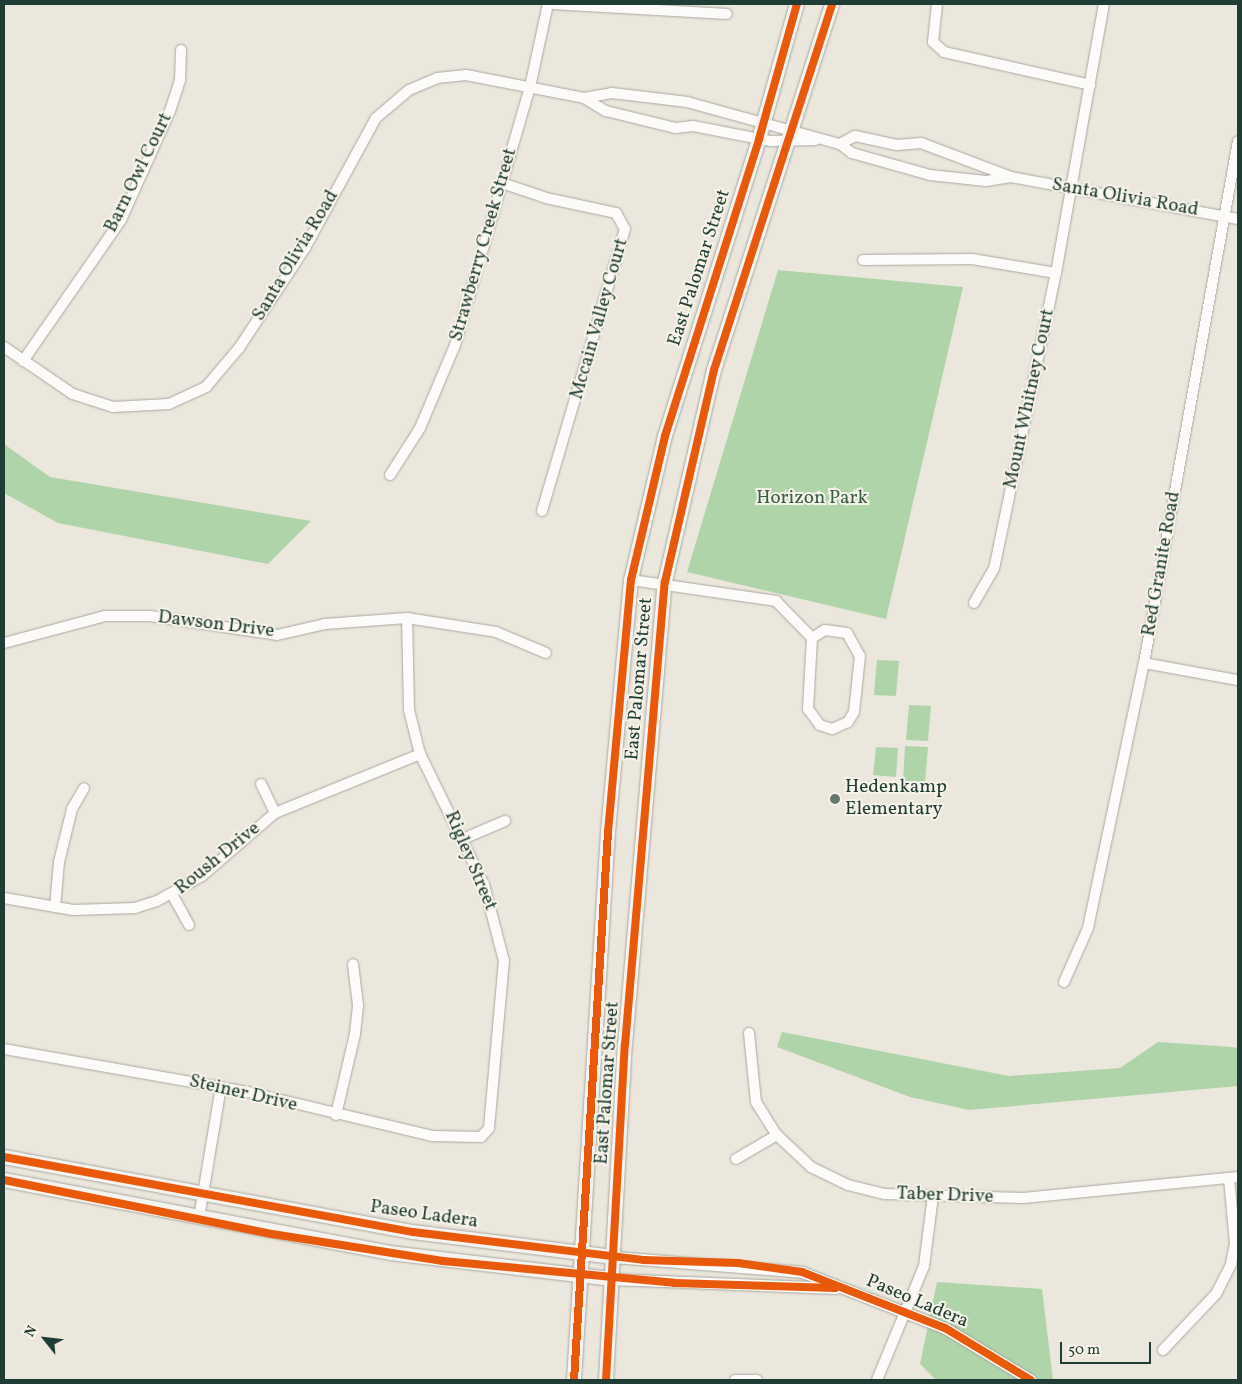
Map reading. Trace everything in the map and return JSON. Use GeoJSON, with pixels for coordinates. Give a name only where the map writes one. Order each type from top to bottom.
{"type":"FeatureCollection","features":[{"type":"Feature","properties":{"kind":"main road","name":"East Palomar Street"},"geometry":{"type":"LineString","coordinates":[[574,1380],[608,832],[631,580],[690,350],[759,139],[797,4]]}},
{"type":"Feature","properties":{"kind":"main road","name":"East Palomar Street"},"geometry":{"type":"LineString","coordinates":[[606,1380],[625,1045],[665,582],[714,370],[832,4]]}},
{"type":"Feature","properties":{"kind":"main road","name":"Paseo Ladera"},"geometry":{"type":"LineString","coordinates":[[4,1157],[412,1232],[583,1250],[613,1257]]}},
{"type":"Feature","properties":{"kind":"main road","name":"Paseo Ladera"},"geometry":{"type":"LineString","coordinates":[[4,1180],[390,1253],[612,1279]]}},
{"type":"Feature","properties":{"kind":"street","name":"Strawberry Creek Street"},"geometry":{"type":"LineString","coordinates":[[390,475],[412,444],[448,364],[530,87],[548,4]]}},
{"type":"Feature","properties":{"kind":"street"},"geometry":{"type":"LineString","coordinates":[[552,4],[727,14]]}},
{"type":"Feature","properties":{"kind":"street"},"geometry":{"type":"LineString","coordinates":[[937,4],[933,42],[944,52],[1090,85]]}},
{"type":"Feature","properties":{"kind":"street","name":"Mount Whitney Court"},"geometry":{"type":"LineString","coordinates":[[974,603],[994,569],[1056,273],[1104,4]]}},
{"type":"Feature","properties":{"kind":"street","name":"Barn Owl Court"},"geometry":{"type":"LineString","coordinates":[[23,360],[121,220],[170,111],[180,80],[181,50]]}},
{"type":"Feature","properties":{"kind":"street","name":"Santa Olivia Road"},"geometry":{"type":"LineString","coordinates":[[4,347],[73,394],[113,407],[155,407],[194,394],[219,375],[255,326],[313,236],[368,129],[386,108],[409,90],[437,78],[466,75],[584,98],[606,111],[650,124],[693,126],[759,139],[790,136],[840,144],[852,153],[930,175],[986,180],[1011,177]]}},
{"type":"Feature","properties":{"kind":"street","name":"Santa Olivia Road"},"geometry":{"type":"LineString","coordinates":[[584,98],[612,93],[641,95],[764,121],[790,136]]}},
{"type":"Feature","properties":{"kind":"street","name":"Santa Olivia Road"},"geometry":{"type":"LineString","coordinates":[[840,144],[855,136],[897,145],[922,142],[1011,177],[1238,219]]}},
{"type":"Feature","properties":{"kind":"street","name":"Red Granite Road"},"geometry":{"type":"LineString","coordinates":[[1064,982],[1090,922],[1144,663],[1238,141]]}},
{"type":"Feature","properties":{"kind":"street","name":"Mccain Valley Court"},"geometry":{"type":"LineString","coordinates":[[502,183],[546,198],[616,213],[625,229],[542,511]]}},
{"type":"Feature","properties":{"kind":"street"},"geometry":{"type":"LineString","coordinates":[[863,260],[972,259],[1056,273]]}},
{"type":"Feature","properties":{"kind":"street"},"geometry":{"type":"LineString","coordinates":[[631,580],[665,582],[776,601],[812,638],[808,709],[820,725],[832,729],[848,722],[854,712],[859,649],[847,633],[825,630],[812,638]]}},
{"type":"Feature","properties":{"kind":"street","name":"Dawson Drive"},"geometry":{"type":"LineString","coordinates":[[4,643],[105,616],[150,616],[278,635],[325,624],[407,618],[496,632],[546,653]]}},
{"type":"Feature","properties":{"kind":"street","name":"Rigley Street"},"geometry":{"type":"LineString","coordinates":[[407,618],[409,710],[420,754],[484,885],[504,961],[494,1102],[489,1128],[481,1136]]}},
{"type":"Feature","properties":{"kind":"street"},"geometry":{"type":"LineString","coordinates":[[1144,663],[1238,680]]}},
{"type":"Feature","properties":{"kind":"street","name":"Roush Drive"},"geometry":{"type":"LineString","coordinates":[[4,898],[55,907],[135,908],[173,896],[275,812],[420,754]]}},
{"type":"Feature","properties":{"kind":"street"},"geometry":{"type":"LineString","coordinates":[[261,784],[275,812]]}},
{"type":"Feature","properties":{"kind":"street"},"geometry":{"type":"LineString","coordinates":[[55,907],[63,846],[72,809],[84,788]]}},
{"type":"Feature","properties":{"kind":"street"},"geometry":{"type":"LineString","coordinates":[[463,839],[505,821]]}},
{"type":"Feature","properties":{"kind":"street"},"geometry":{"type":"LineString","coordinates":[[173,896],[189,925]]}},
{"type":"Feature","properties":{"kind":"street"},"geometry":{"type":"LineString","coordinates":[[336,1115],[356,1029],[353,964]]}},
{"type":"Feature","properties":{"kind":"street","name":"Taber Drive"},"geometry":{"type":"LineString","coordinates":[[749,1034],[756,1102],[777,1134],[811,1167],[848,1185],[885,1194],[1062,1197],[1234,1178]]}},
{"type":"Feature","properties":{"kind":"street","name":"Steiner Drive"},"geometry":{"type":"LineString","coordinates":[[4,1050],[220,1087],[432,1136],[481,1136]]}},
{"type":"Feature","properties":{"kind":"street"},"geometry":{"type":"LineString","coordinates":[[199,1218],[220,1087]]}},
{"type":"Feature","properties":{"kind":"street"},"geometry":{"type":"LineString","coordinates":[[736,1159],[777,1134]]}},
{"type":"Feature","properties":{"kind":"street"},"geometry":{"type":"LineString","coordinates":[[1163,1350],[1216,1294],[1231,1264],[1235,1242],[1234,1178]]}},
{"type":"Feature","properties":{"kind":"street"},"geometry":{"type":"LineString","coordinates":[[877,1380],[924,1266],[933,1196]]}},
{"type":"Feature","properties":{"kind":"street","name":"Paseo Ladera"},"geometry":{"type":"LineString","coordinates":[[613,1257],[793,1271],[945,1328],[1031,1380]]}},
{"type":"Feature","properties":{"kind":"street","name":"Paseo Ladera"},"geometry":{"type":"LineString","coordinates":[[612,1279],[840,1288]]}},
{"type":"Feature","properties":{"kind":"street"},"geometry":{"type":"LineString","coordinates":[[735,1380],[757,1380]]}},
{"type":"Feature","properties":{"kind":"green space","name":"Horizon Park"},"geometry":{"type":"Polygon","coordinates":[[[778,270],[963,287],[886,619],[687,572],[778,270]]]}},
{"type":"Feature","properties":{"kind":"green space"},"geometry":{"type":"Polygon","coordinates":[[[4,444],[50,477],[311,521],[268,564],[58,523],[4,493],[4,444]]]}},
{"type":"Feature","properties":{"kind":"green space"},"geometry":{"type":"Polygon","coordinates":[[[877,660],[899,661],[896,696],[874,695],[877,660]]]}},
{"type":"Feature","properties":{"kind":"green space"},"geometry":{"type":"Polygon","coordinates":[[[909,705],[931,706],[928,741],[906,740],[909,705]]]}},
{"type":"Feature","properties":{"kind":"green space"},"geometry":{"type":"Polygon","coordinates":[[[905,746],[928,747],[925,782],[903,781],[905,746]]]}},
{"type":"Feature","properties":{"kind":"green space"},"geometry":{"type":"Polygon","coordinates":[[[876,747],[898,748],[896,777],[873,775],[876,747]]]}},
{"type":"Feature","properties":{"kind":"green space"},"geometry":{"type":"Polygon","coordinates":[[[782,1032],[1009,1076],[1120,1068],[1158,1042],[1232,1047],[1238,1048],[1238,1086],[969,1110],[910,1097],[777,1047],[782,1032]]]}},
{"type":"Feature","properties":{"kind":"green space"},"geometry":{"type":"Polygon","coordinates":[[[937,1282],[1042,1289],[1053,1380],[936,1380],[920,1364],[937,1282]]]}},
{"type":"Feature","properties":{"kind":"cycle path"},"geometry":{"type":"LineString","coordinates":[[574,1380],[608,832],[631,580],[665,436],[759,139],[797,4]]}},
{"type":"Feature","properties":{"kind":"cycle path"},"geometry":{"type":"LineString","coordinates":[[606,1380],[625,1045],[665,582],[714,370],[832,4]]}},
{"type":"Feature","properties":{"kind":"cycle path"},"geometry":{"type":"LineString","coordinates":[[4,1157],[413,1232],[643,1260],[738,1263],[802,1272],[945,1328],[1031,1380]]}},
{"type":"Feature","properties":{"kind":"cycle path"},"geometry":{"type":"LineString","coordinates":[[4,1180],[272,1234],[443,1261],[674,1283],[835,1288]]}},
{"type":"Feature","properties":{"kind":"place","name":"Hedenkamp Elementary"},"geometry":{"type":"Point","coordinates":[835,799]}}]}
